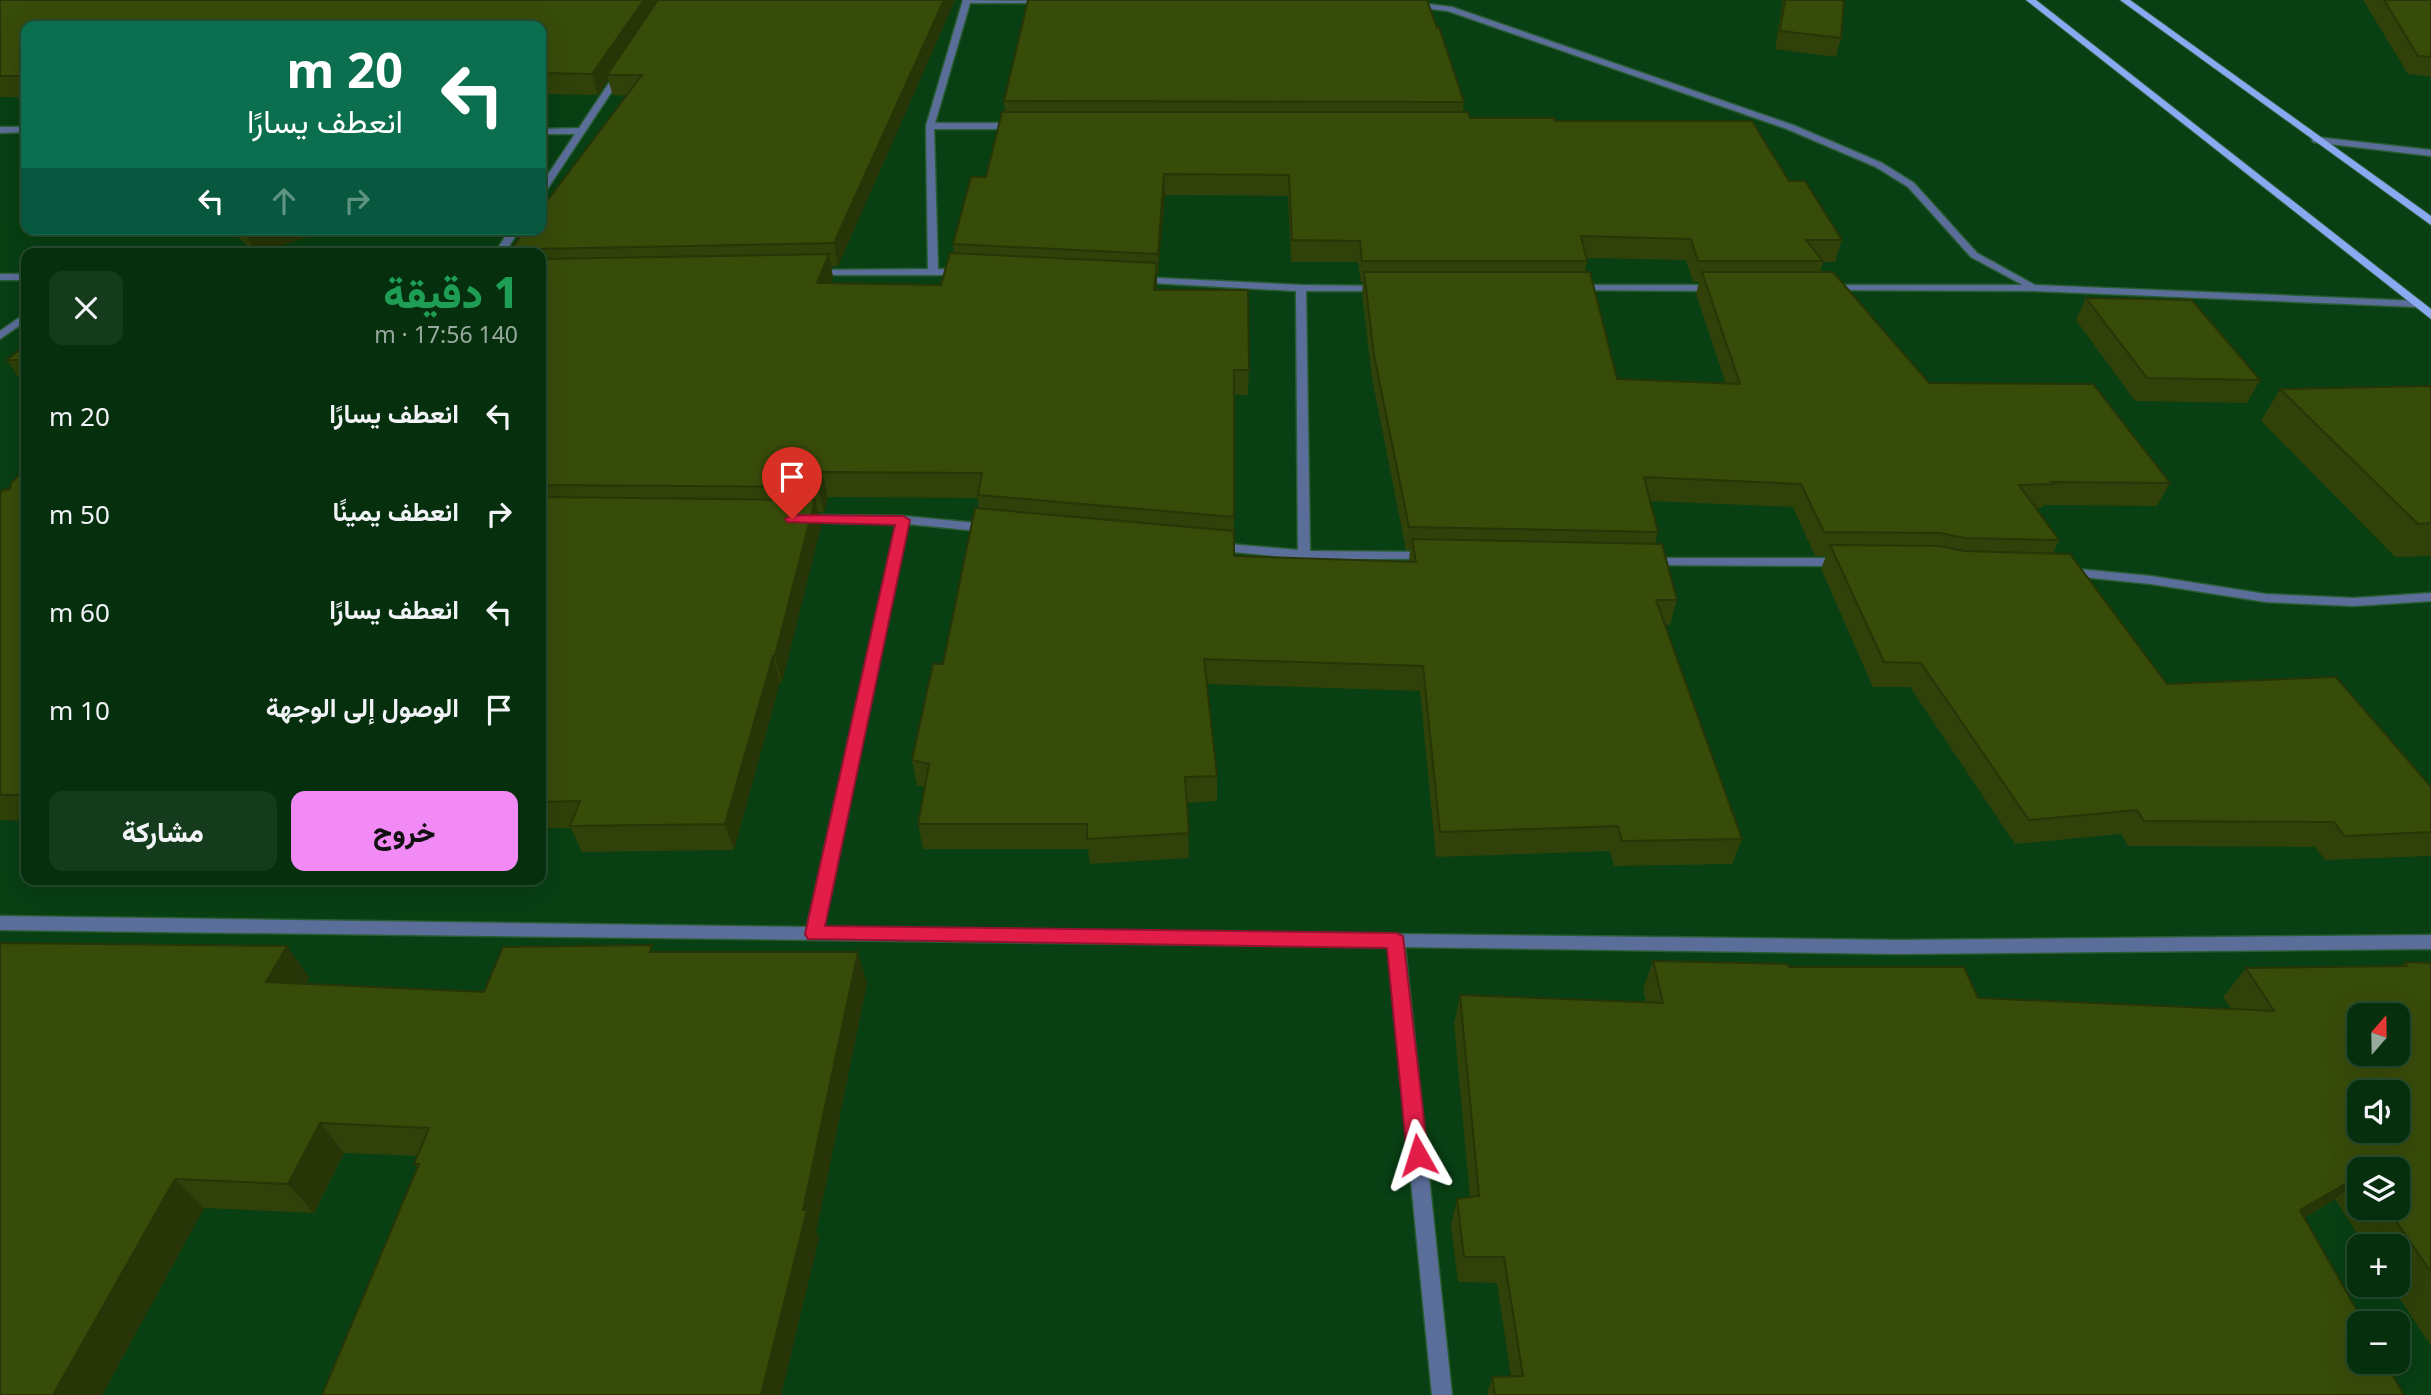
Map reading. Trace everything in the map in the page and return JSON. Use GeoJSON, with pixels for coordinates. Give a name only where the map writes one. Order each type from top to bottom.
{"type":"FeatureCollection","features":[{"type":"Feature","properties":{"kind":"main road"},"geometry":{"type":"LineString","coordinates":[[2030,0],[2431,315]]}},
{"type":"Feature","properties":{"kind":"main road"},"geometry":{"type":"LineString","coordinates":[[2124,0],[2431,221]]}},
{"type":"Feature","properties":{"kind":"street"},"geometry":{"type":"LineString","coordinates":[[933,270],[930,126],[967,0],[1062,1]]}},
{"type":"Feature","properties":{"kind":"street"},"geometry":{"type":"LineString","coordinates":[[1403,4],[1449,9],[1790,127],[1879,165],[1911,185],[1974,256],[2034,288]]}},
{"type":"Feature","properties":{"kind":"street"},"geometry":{"type":"LineString","coordinates":[[546,184],[624,66]]}},
{"type":"Feature","properties":{"kind":"street"},"geometry":{"type":"LineString","coordinates":[[930,126],[1027,126]]}},
{"type":"Feature","properties":{"kind":"street"},"geometry":{"type":"LineString","coordinates":[[1762,127],[1790,127]]}},
{"type":"Feature","properties":{"kind":"street"},"geometry":{"type":"LineString","coordinates":[[0,130],[21,131]]}},
{"type":"Feature","properties":{"kind":"street"},"geometry":{"type":"LineString","coordinates":[[546,131],[581,131]]}},
{"type":"Feature","properties":{"kind":"street"},"geometry":{"type":"LineString","coordinates":[[2316,140],[2431,153]]}},
{"type":"Feature","properties":{"kind":"street"},"geometry":{"type":"LineString","coordinates":[[807,273],[933,270],[974,272]]}},
{"type":"Feature","properties":{"kind":"street"},"geometry":{"type":"LineString","coordinates":[[0,277],[21,277]]}},
{"type":"Feature","properties":{"kind":"street"},"geometry":{"type":"LineString","coordinates":[[1124,279],[1301,288],[1398,288]]}},
{"type":"Feature","properties":{"kind":"street"},"geometry":{"type":"LineString","coordinates":[[1301,288],[1304,555]]}},
{"type":"Feature","properties":{"kind":"street"},"geometry":{"type":"LineString","coordinates":[[1564,288],[1730,288]]}},
{"type":"Feature","properties":{"kind":"street"},"geometry":{"type":"LineString","coordinates":[[1813,288],[2034,288],[2417,304]]}},
{"type":"Feature","properties":{"kind":"street"},"geometry":{"type":"LineString","coordinates":[[0,336],[21,320]]}},
{"type":"Feature","properties":{"kind":"street"},"geometry":{"type":"LineString","coordinates":[[792,519],[903,520],[1000,529]]}},
{"type":"Feature","properties":{"kind":"street"},"geometry":{"type":"LineString","coordinates":[[814,934],[903,520]]}},
{"type":"Feature","properties":{"kind":"street"},"geometry":{"type":"LineString","coordinates":[[1207,546],[1304,555],[1439,557]]}},
{"type":"Feature","properties":{"kind":"street"},"geometry":{"type":"LineString","coordinates":[[1641,561],[1855,562]]}},
{"type":"Feature","properties":{"kind":"street"},"geometry":{"type":"LineString","coordinates":[[2054,571],[2151,580],[2266,598],[2354,601],[2431,597]]}},
{"type":"Feature","properties":{"kind":"street"},"geometry":{"type":"LineString","coordinates":[[0,923],[1899,947],[2431,942]]}},
{"type":"Feature","properties":{"kind":"street"},"geometry":{"type":"LineString","coordinates":[[1396,941],[1442,1395]]}},
{"type":"Feature","properties":{"kind":"building"},"geometry":{"type":"Polygon","coordinates":[[[0,0],[644,0],[592,74],[546,73],[546,21],[21,21],[21,76],[0,76],[0,0]]]}},
{"type":"Feature","properties":{"kind":"building"},"geometry":{"type":"Polygon","coordinates":[[[658,0],[944,0],[834,243],[512,248],[521,235],[546,235],[546,202],[642,75],[607,75],[658,0]]]}},
{"type":"Feature","properties":{"kind":"building"},"geometry":{"type":"Polygon","coordinates":[[[1028,0],[1427,0],[1464,102],[1004,101],[1028,0]]]}},
{"type":"Feature","properties":{"kind":"building"},"geometry":{"type":"Polygon","coordinates":[[[1785,0],[1844,0],[1841,38],[1780,31],[1785,0]]]}},
{"type":"Feature","properties":{"kind":"building"},"geometry":{"type":"Polygon","coordinates":[[[2384,0],[2431,0],[2431,57],[2418,56],[2384,0]]]}},
{"type":"Feature","properties":{"kind":"building"},"geometry":{"type":"Polygon","coordinates":[[[1002,112],[1468,112],[1470,118],[1554,118],[1555,121],[1752,121],[1789,181],[1805,181],[1842,240],[1806,240],[1823,261],[1698,261],[1691,239],[1581,236],[1587,261],[1362,261],[1360,241],[1292,240],[1289,175],[1164,174],[1158,254],[953,244],[971,177],[986,177],[1002,112]]]}},
{"type":"Feature","properties":{"kind":"building"},"geometry":{"type":"Polygon","coordinates":[[[950,253],[1157,263],[1154,290],[1248,290],[1249,370],[1234,370],[1234,517],[978,495],[982,473],[822,472],[818,487],[546,485],[546,259],[829,254],[817,283],[941,285],[950,253]]]}},
{"type":"Feature","properties":{"kind":"building"},"geometry":{"type":"Polygon","coordinates":[[[1364,272],[1590,272],[1617,379],[1740,384],[1702,272],[1833,272],[1929,383],[2093,384],[2170,483],[2051,482],[2053,484],[2019,485],[2059,540],[1964,538],[1940,533],[1824,532],[1801,484],[1644,477],[1658,532],[1409,527],[1374,355],[1364,272]]]}},
{"type":"Feature","properties":{"kind":"building"},"geometry":{"type":"Polygon","coordinates":[[[2086,298],[2192,300],[2260,380],[2147,378],[2086,298]]]}},
{"type":"Feature","properties":{"kind":"building"},"geometry":{"type":"Polygon","coordinates":[[[21,348],[21,360],[7,360],[21,348]]]}},
{"type":"Feature","properties":{"kind":"building"},"geometry":{"type":"Polygon","coordinates":[[[2431,386],[2431,523],[2418,524],[2280,389],[2431,386]]]}},
{"type":"Feature","properties":{"kind":"building"},"geometry":{"type":"Polygon","coordinates":[[[21,473],[21,795],[0,795],[0,493],[10,489],[11,483],[21,473]]]}},
{"type":"Feature","properties":{"kind":"building"},"geometry":{"type":"Polygon","coordinates":[[[546,497],[815,500],[775,656],[725,824],[570,826],[580,801],[546,802],[546,497]]]}},
{"type":"Feature","properties":{"kind":"building"},"geometry":{"type":"Polygon","coordinates":[[[975,508],[1234,531],[1234,556],[1416,562],[1412,539],[1662,544],[1677,600],[1656,600],[1742,839],[1622,841],[1618,826],[1440,832],[1423,666],[1204,659],[1217,776],[1185,777],[1189,833],[1087,839],[1087,824],[918,824],[929,764],[912,760],[933,664],[943,664],[975,508]]]}},
{"type":"Feature","properties":{"kind":"building"},"geometry":{"type":"Polygon","coordinates":[[[1830,545],[1940,546],[1964,551],[2070,554],[2167,684],[2336,677],[2431,787],[2431,832],[2344,836],[2334,822],[2144,821],[2137,810],[2029,820],[1921,663],[1884,662],[1830,545]]]}},
{"type":"Feature","properties":{"kind":"building"},"geometry":{"type":"Polygon","coordinates":[[[0,943],[287,946],[266,982],[484,992],[503,947],[652,945],[650,952],[858,952],[803,1210],[807,1210],[761,1395],[322,1395],[419,1164],[414,1164],[429,1128],[320,1123],[288,1184],[175,1179],[53,1395],[0,1395],[0,943]]]}},
{"type":"Feature","properties":{"kind":"building"},"geometry":{"type":"Polygon","coordinates":[[[1653,961],[1788,964],[1789,967],[1964,967],[1978,998],[2274,1011],[2246,968],[2407,966],[2405,962],[2431,963],[2431,1272],[2410,1241],[2410,1234],[2405,1234],[2395,1220],[2410,1220],[2410,1157],[2347,1157],[2347,1183],[2300,1210],[2357,1311],[2347,1311],[2347,1374],[2392,1374],[2404,1395],[1495,1395],[1492,1377],[1523,1376],[1504,1257],[1464,1257],[1457,1199],[1479,1196],[1460,995],[1663,1003],[1653,961]]]}},
{"type":"Feature","properties":{"kind":"route"},"geometry":{"type":"LineString","coordinates":[[792,519],[903,520],[814,934],[1396,941],[1418,1155]]}}]}
